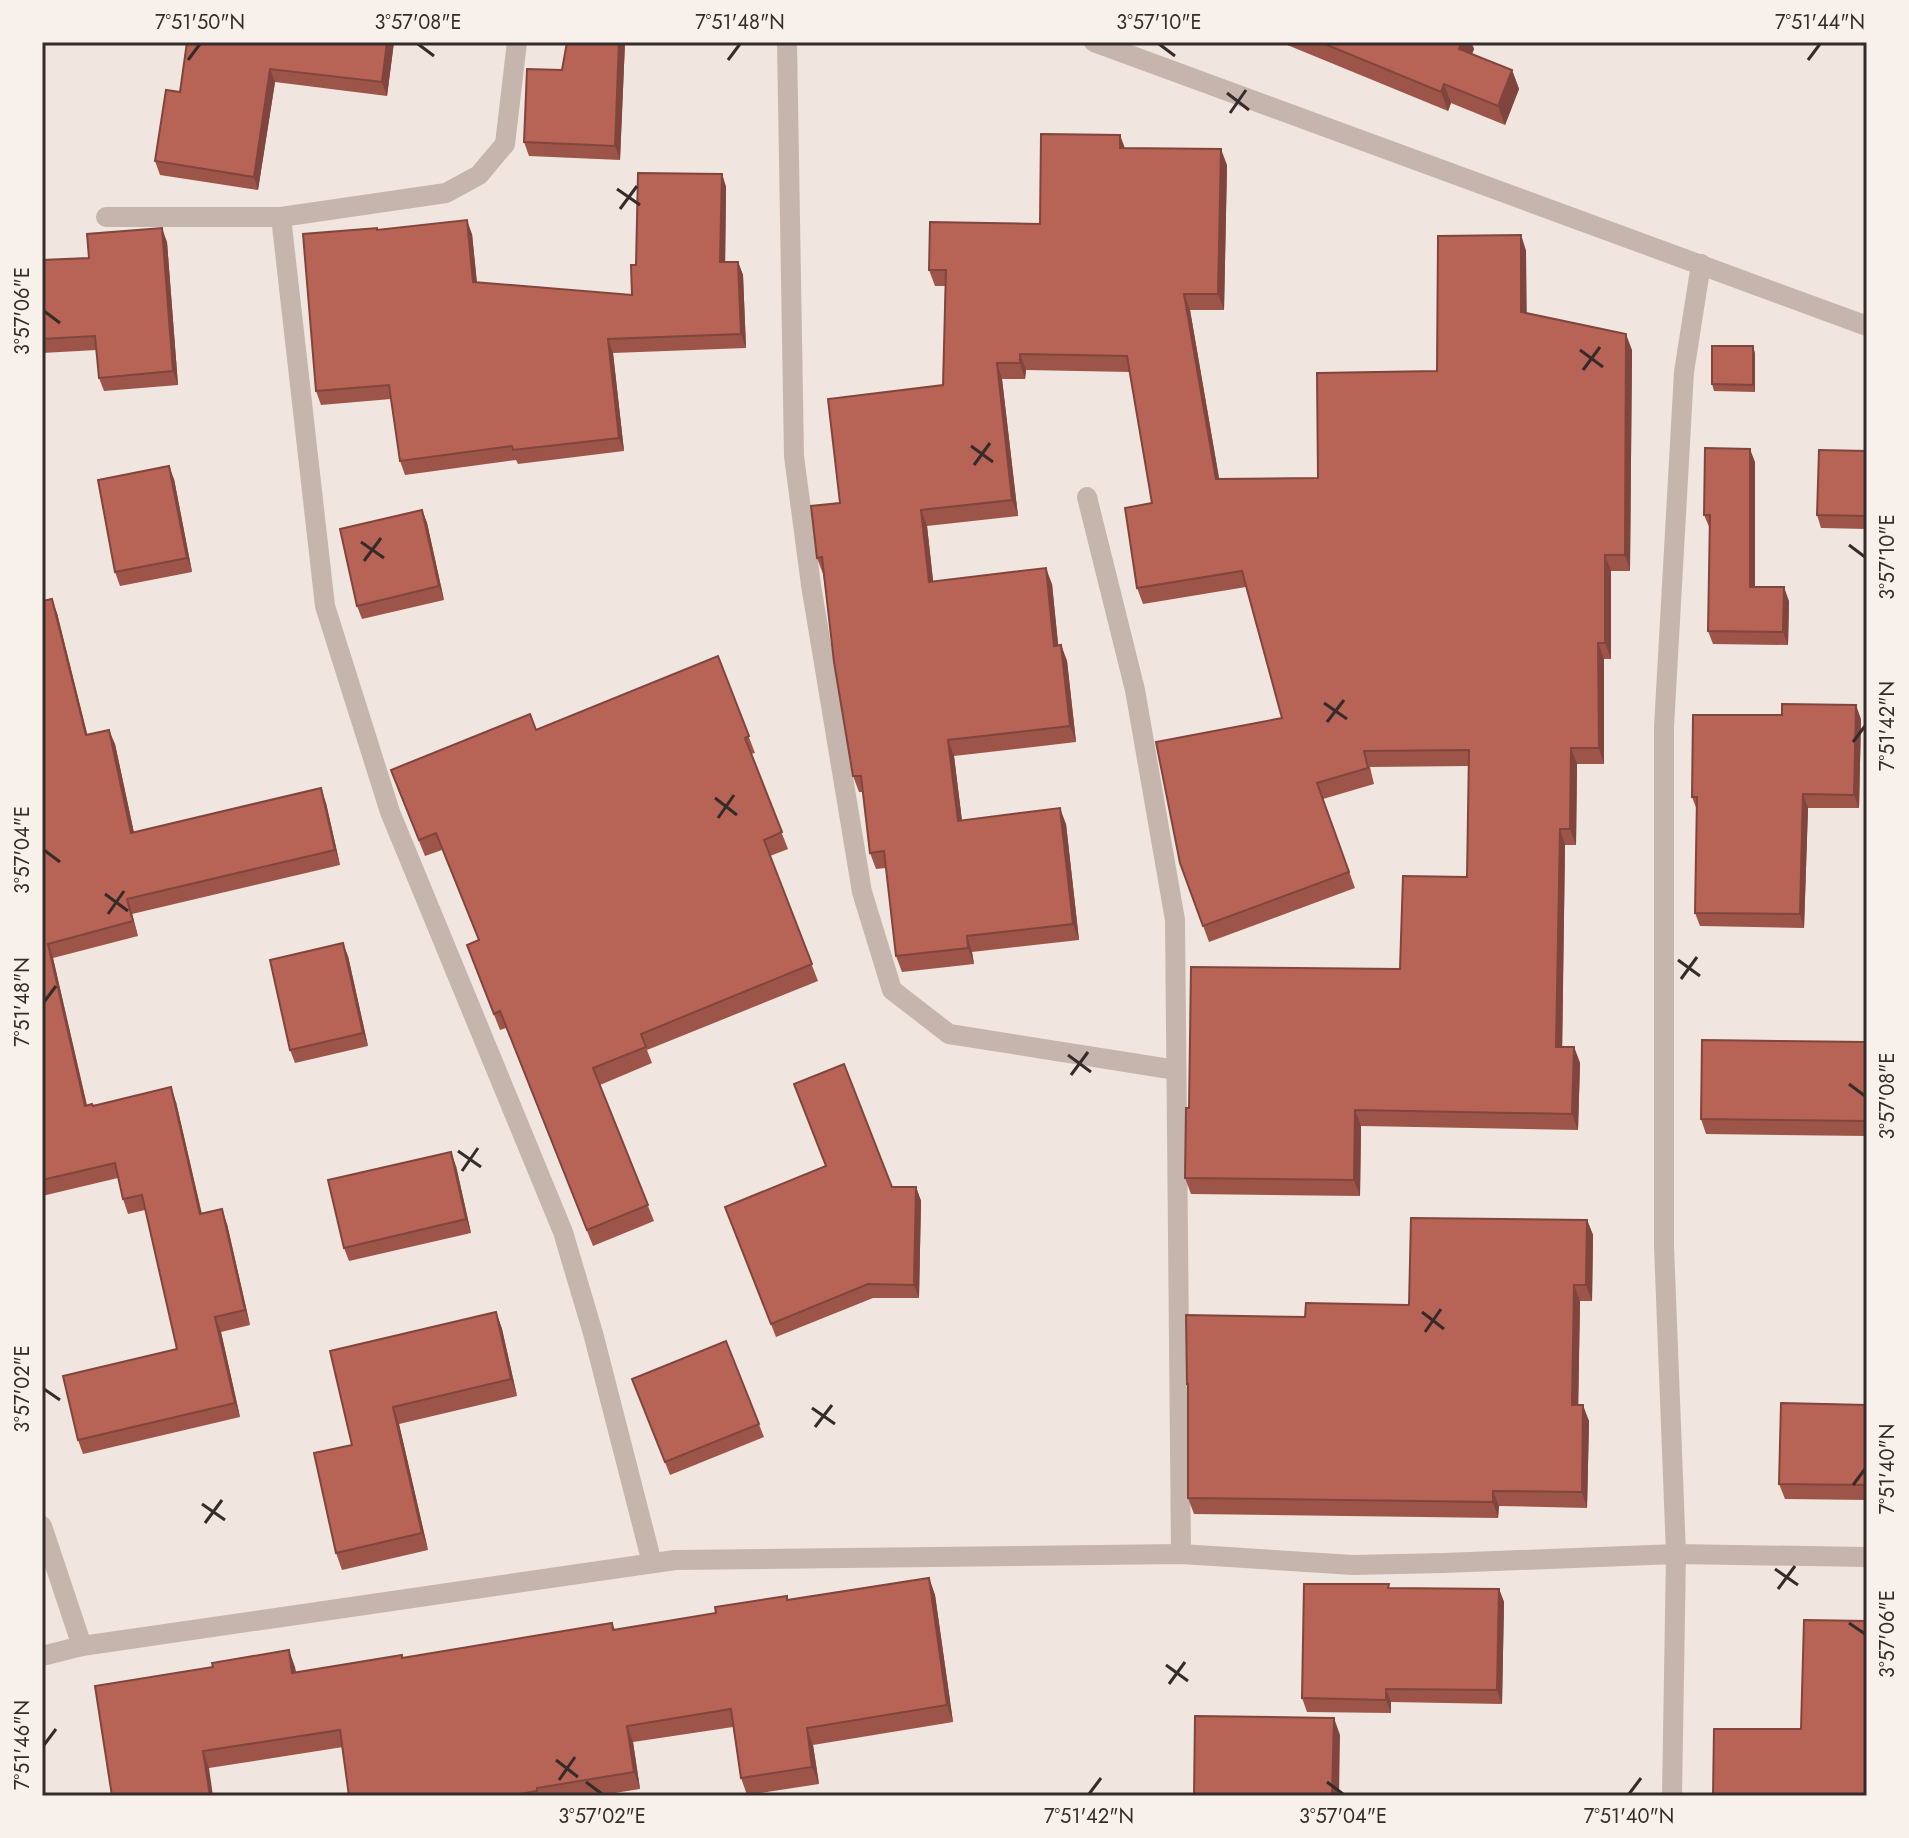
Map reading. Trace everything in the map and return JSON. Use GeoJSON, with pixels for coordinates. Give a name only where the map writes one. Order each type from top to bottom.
{"type":"FeatureCollection","features":[{"type":"Feature","properties":{"kind":"street"},"geometry":{"type":"LineString","coordinates":[[106,217],[281,217],[446,193],[479,175],[505,144],[517,42]]}},
{"type":"Feature","properties":{"kind":"street"},"geometry":{"type":"LineString","coordinates":[[787,42],[794,456],[811,585],[862,892],[892,990],[949,1034],[1176,1070]]}},
{"type":"Feature","properties":{"kind":"street"},"geometry":{"type":"LineString","coordinates":[[1094,42],[1867,326]]}},
{"type":"Feature","properties":{"kind":"street"},"geometry":{"type":"LineString","coordinates":[[281,217],[325,606],[390,812],[563,1232],[593,1333],[652,1563]]}},
{"type":"Feature","properties":{"kind":"street"},"geometry":{"type":"LineString","coordinates":[[1672,1796],[1676,1554],[1664,1246],[1664,727],[1684,372],[1701,264]]}},
{"type":"Feature","properties":{"kind":"street"},"geometry":{"type":"LineString","coordinates":[[1087,497],[1135,690],[1175,920],[1181,1554]]}},
{"type":"Feature","properties":{"kind":"street"},"geometry":{"type":"LineString","coordinates":[[42,1526],[82,1646]]}},
{"type":"Feature","properties":{"kind":"street"},"geometry":{"type":"LineString","coordinates":[[42,1656],[82,1646],[675,1560],[1181,1554],[1353,1565],[1676,1554],[1867,1557]]}},
{"type":"Feature","properties":{"kind":"building"},"geometry":{"type":"Polygon","coordinates":[[[187,42],[387,42],[382,82],[270,69],[254,177],[155,161],[166,90],[180,92],[187,42]]]}},
{"type":"Feature","properties":{"kind":"building"},"geometry":{"type":"Polygon","coordinates":[[[567,42],[619,42],[615,146],[524,142],[527,69],[562,70],[567,42]]]}},
{"type":"Feature","properties":{"kind":"building"},"geometry":{"type":"Polygon","coordinates":[[[1320,42],[1462,42],[1459,49],[1512,70],[1498,106],[1444,84],[1441,92],[1320,42]]]}},
{"type":"Feature","properties":{"kind":"building"},"geometry":{"type":"Polygon","coordinates":[[[1041,134],[1120,135],[1120,148],[1221,149],[1218,294],[1184,294],[1216,479],[1318,478],[1317,373],[1437,371],[1438,236],[1521,235],[1521,312],[1626,334],[1625,555],[1605,555],[1605,643],[1598,643],[1599,748],[1571,748],[1570,829],[1560,829],[1556,1047],[1574,1047],[1572,1114],[1355,1110],[1354,1180],[1185,1178],[1191,967],[1400,969],[1403,876],[1467,877],[1469,750],[1364,751],[1368,768],[1317,783],[1349,872],[1203,926],[1180,863],[1156,742],[1282,718],[1242,571],[1137,588],[1125,508],[1152,503],[1127,356],[1020,354],[1020,363],[997,363],[1012,500],[921,510],[929,582],[1046,568],[1054,646],[1061,645],[1070,726],[948,740],[958,821],[1060,808],[1073,924],[967,936],[968,948],[896,956],[884,851],[870,853],[861,776],[853,776],[834,662],[822,557],[817,558],[811,506],[840,503],[828,399],[943,385],[946,270],[929,270],[930,222],[1040,224],[1041,134]]]}},
{"type":"Feature","properties":{"kind":"building"},"geometry":{"type":"Polygon","coordinates":[[[638,173],[722,174],[720,262],[738,262],[741,334],[608,339],[619,438],[513,450],[512,446],[400,461],[389,385],[316,391],[303,234],[467,220],[473,282],[632,295],[631,265],[636,265],[638,173]]]}},
{"type":"Feature","properties":{"kind":"building"},"geometry":{"type":"Polygon","coordinates":[[[162,228],[173,371],[99,378],[95,336],[42,339],[42,260],[89,258],[87,234],[162,228]]]}},
{"type":"Feature","properties":{"kind":"building"},"geometry":{"type":"Polygon","coordinates":[[[1712,346],[1753,346],[1753,385],[1712,384],[1712,346]]]}},
{"type":"Feature","properties":{"kind":"building"},"geometry":{"type":"Polygon","coordinates":[[[1705,448],[1750,449],[1750,587],[1784,587],[1783,632],[1708,631],[1710,515],[1704,515],[1705,448]]]}},
{"type":"Feature","properties":{"kind":"building"},"geometry":{"type":"Polygon","coordinates":[[[1819,450],[1867,451],[1867,516],[1817,515],[1819,450]]]}},
{"type":"Feature","properties":{"kind":"building"},"geometry":{"type":"Polygon","coordinates":[[[169,466],[187,558],[115,572],[98,480],[169,466]]]}},
{"type":"Feature","properties":{"kind":"building"},"geometry":{"type":"Polygon","coordinates":[[[422,510],[439,586],[357,606],[340,529],[422,510]]]}},
{"type":"Feature","properties":{"kind":"building"},"geometry":{"type":"Polygon","coordinates":[[[52,599],[86,735],[109,730],[131,833],[321,788],[335,850],[127,899],[133,921],[48,944],[85,1106],[171,1087],[200,1214],[222,1209],[245,1310],[215,1317],[235,1403],[78,1440],[63,1376],[177,1349],[142,1195],[123,1199],[115,1163],[42,1180],[42,601],[52,599]]]}},
{"type":"Feature","properties":{"kind":"building"},"geometry":{"type":"Polygon","coordinates":[[[718,656],[749,736],[745,738],[782,832],[764,840],[812,964],[641,1034],[646,1047],[593,1068],[648,1205],[587,1230],[500,1011],[494,1014],[467,945],[479,940],[436,833],[419,840],[391,770],[530,714],[536,730],[718,656]]]}},
{"type":"Feature","properties":{"kind":"building"},"geometry":{"type":"Polygon","coordinates":[[[1782,704],[1856,705],[1854,795],[1803,794],[1800,914],[1695,913],[1697,797],[1692,797],[1693,715],[1782,715],[1782,704]]]}},
{"type":"Feature","properties":{"kind":"building"},"geometry":{"type":"Polygon","coordinates":[[[343,943],[363,1033],[290,1050],[270,960],[343,943]]]}},
{"type":"Feature","properties":{"kind":"building"},"geometry":{"type":"Polygon","coordinates":[[[1702,1040],[1867,1042],[1867,1121],[1701,1119],[1702,1040]]]}},
{"type":"Feature","properties":{"kind":"building"},"geometry":{"type":"Polygon","coordinates":[[[844,1064],[892,1187],[916,1187],[914,1285],[868,1284],[771,1324],[725,1207],[826,1166],[794,1084],[844,1064]]]}},
{"type":"Feature","properties":{"kind":"building"},"geometry":{"type":"Polygon","coordinates":[[[451,1152],[466,1219],[344,1248],[328,1180],[451,1152]]]}},
{"type":"Feature","properties":{"kind":"building"},"geometry":{"type":"Polygon","coordinates":[[[1411,1218],[1587,1220],[1586,1285],[1574,1285],[1572,1405],[1583,1405],[1582,1492],[1493,1491],[1493,1502],[1188,1498],[1186,1315],[1305,1317],[1306,1303],[1409,1305],[1411,1218]]]}},
{"type":"Feature","properties":{"kind":"building"},"geometry":{"type":"Polygon","coordinates":[[[496,1312],[511,1379],[393,1407],[422,1533],[336,1553],[314,1453],[352,1445],[330,1351],[496,1312]]]}},
{"type":"Feature","properties":{"kind":"building"},"geometry":{"type":"Polygon","coordinates":[[[726,1341],[759,1424],[665,1462],[632,1379],[726,1341]]]}},
{"type":"Feature","properties":{"kind":"building"},"geometry":{"type":"Polygon","coordinates":[[[1781,1403],[1867,1405],[1867,1485],[1779,1484],[1781,1403]]]}},
{"type":"Feature","properties":{"kind":"building"},"geometry":{"type":"Polygon","coordinates":[[[929,1578],[947,1705],[807,1728],[812,1767],[741,1778],[731,1709],[627,1726],[634,1772],[537,1788],[537,1791],[509,1796],[349,1796],[340,1730],[203,1751],[210,1796],[112,1796],[95,1686],[213,1667],[212,1663],[289,1650],[292,1673],[612,1623],[613,1630],[716,1613],[715,1607],[787,1596],[787,1600],[929,1578]]]}},
{"type":"Feature","properties":{"kind":"building"},"geometry":{"type":"Polygon","coordinates":[[[1304,1584],[1499,1589],[1497,1690],[1386,1689],[1386,1700],[1302,1698],[1304,1584]]]}},
{"type":"Feature","properties":{"kind":"building"},"geometry":{"type":"Polygon","coordinates":[[[1804,1620],[1867,1621],[1867,1796],[1713,1796],[1714,1729],[1801,1729],[1804,1620]]]}},
{"type":"Feature","properties":{"kind":"building"},"geometry":{"type":"Polygon","coordinates":[[[1195,1716],[1334,1718],[1332,1796],[1194,1796],[1195,1716]]]}}]}
